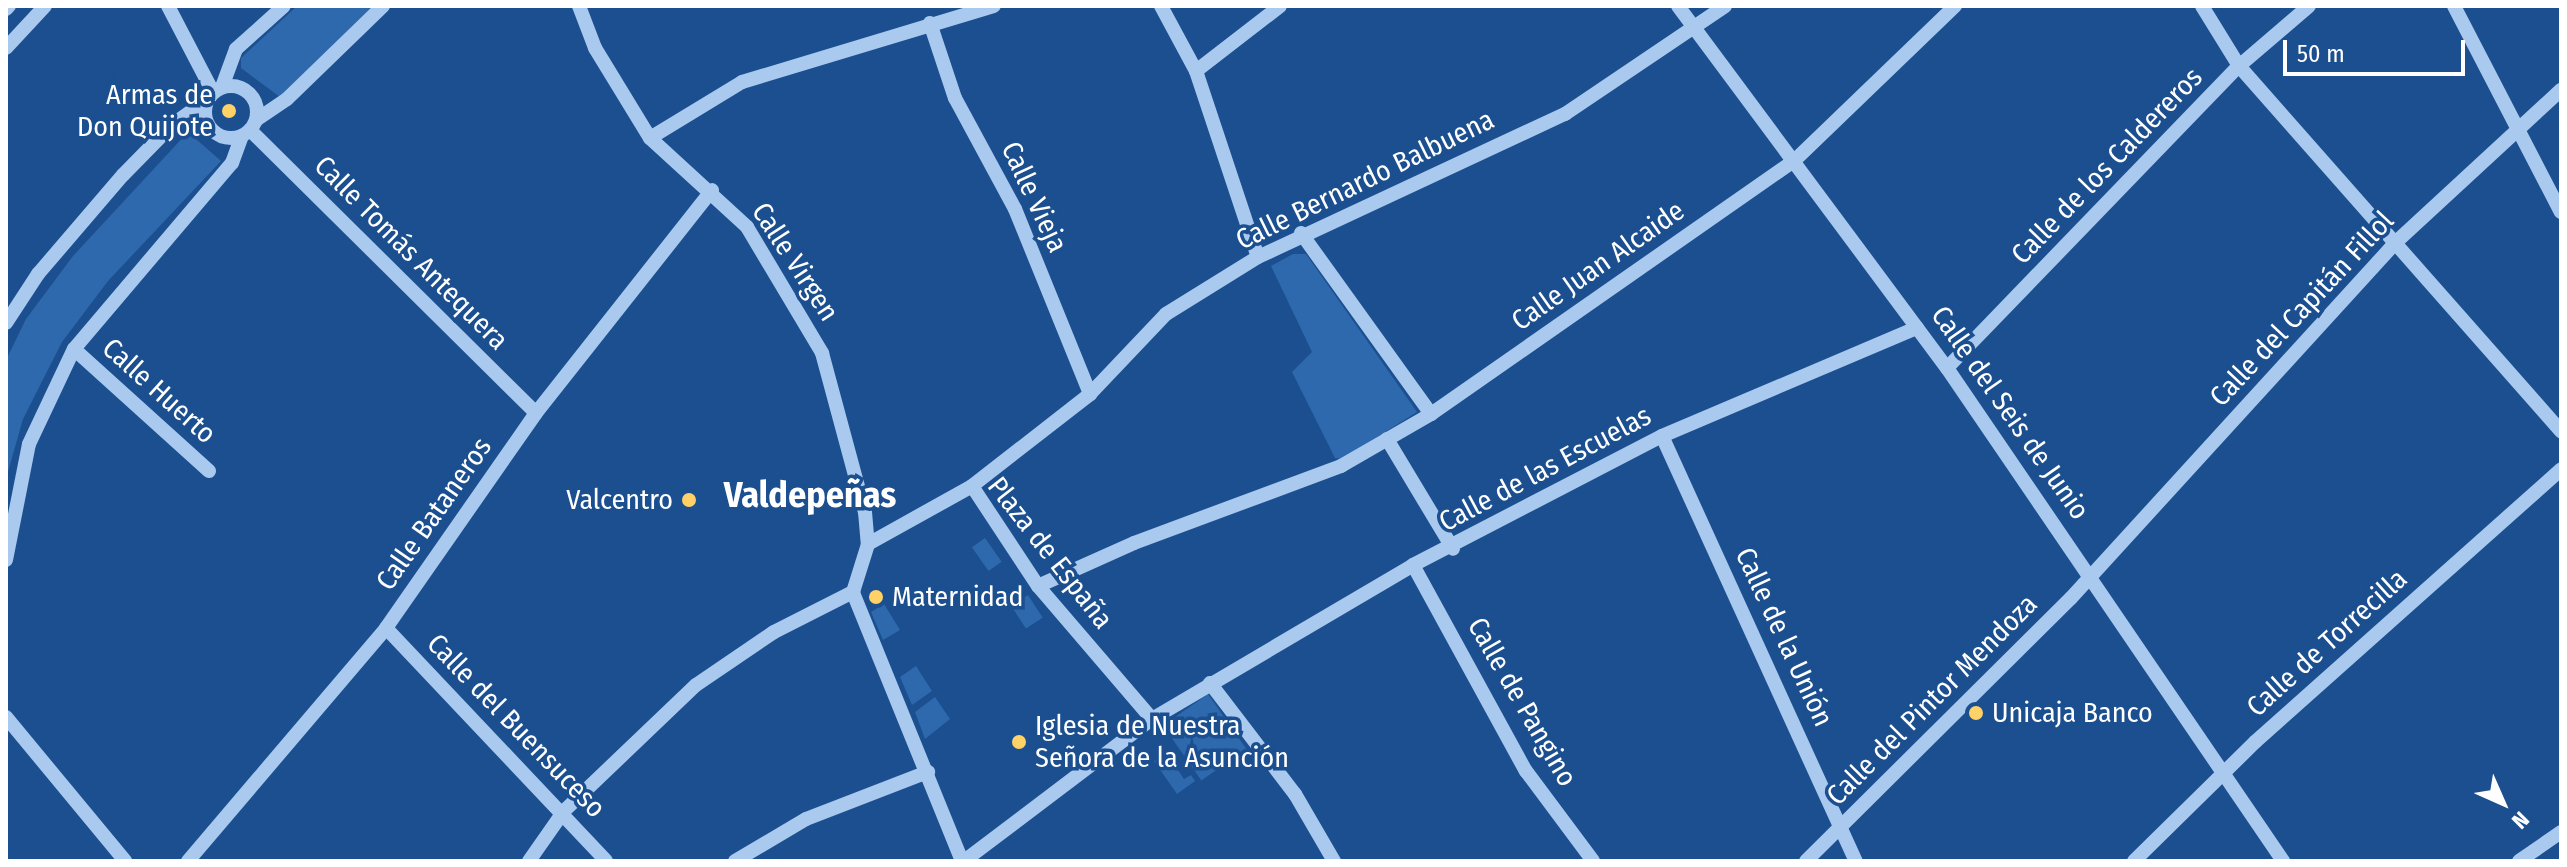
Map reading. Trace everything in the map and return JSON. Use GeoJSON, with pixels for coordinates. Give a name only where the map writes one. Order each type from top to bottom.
{"type":"FeatureCollection","features":[{"type":"Feature","properties":{"kind":"street"},"geometry":{"type":"LineString","coordinates":[[6,48],[45,6]]}},
{"type":"Feature","properties":{"kind":"street"},"geometry":{"type":"LineString","coordinates":[[168,6],[214,93]]}},
{"type":"Feature","properties":{"kind":"street"},"geometry":{"type":"LineString","coordinates":[[284,6],[236,49],[205,119],[216,133],[249,129],[287,99],[383,6]]}},
{"type":"Feature","properties":{"kind":"street","name":"Calle Virgen"},"geometry":{"type":"LineString","coordinates":[[579,6],[595,48],[650,138],[712,190],[747,227],[822,353],[865,512],[868,544]]}},
{"type":"Feature","properties":{"kind":"street"},"geometry":{"type":"LineString","coordinates":[[650,138],[742,82],[994,6]]}},
{"type":"Feature","properties":{"kind":"street"},"geometry":{"type":"LineString","coordinates":[[1161,6],[1196,71],[1258,257]]}},
{"type":"Feature","properties":{"kind":"street"},"geometry":{"type":"LineString","coordinates":[[1196,71],[1280,6]]}},
{"type":"Feature","properties":{"kind":"street","name":"Calle del Seis de Junio"},"geometry":{"type":"LineString","coordinates":[[1678,6],[1947,368],[2093,575],[2283,861]]}},
{"type":"Feature","properties":{"kind":"street","name":"Calle Bernardo Balbuena"},"geometry":{"type":"LineString","coordinates":[[972,486],[1090,394],[1166,314],[1301,233],[1565,114],[1725,6]]}},
{"type":"Feature","properties":{"kind":"street","name":"Calle Juan Alcaide"},"geometry":{"type":"LineString","coordinates":[[1038,586],[1134,543],[1341,466],[1431,414],[1795,160],[1955,6]]}},
{"type":"Feature","properties":{"kind":"street"},"geometry":{"type":"LineString","coordinates":[[2202,6],[2239,66],[2561,431]]}},
{"type":"Feature","properties":{"kind":"street","name":"Calle de los Caldereros"},"geometry":{"type":"LineString","coordinates":[[1947,368],[2239,66],[2309,6]]}},
{"type":"Feature","properties":{"kind":"street"},"geometry":{"type":"LineString","coordinates":[[2454,6],[2561,212]]}},
{"type":"Feature","properties":{"kind":"street","name":"Calle Vieja"},"geometry":{"type":"LineString","coordinates":[[930,23],[955,98],[1015,209],[1090,394]]}},
{"type":"Feature","properties":{"kind":"street"},"geometry":{"type":"LineString","coordinates":[[6,323],[38,274],[123,175],[172,125],[214,93],[238,86],[252,96],[249,129],[232,163],[74,349],[29,444],[6,560]]}},
{"type":"Feature","properties":{"kind":"street","name":"Calle del Capitán Fillol"},"geometry":{"type":"LineString","coordinates":[[2093,575],[2395,243],[2561,90]]}},
{"type":"Feature","properties":{"kind":"street","name":"Calle Tomás Antequera"},"geometry":{"type":"LineString","coordinates":[[249,129],[536,413]]}},
{"type":"Feature","properties":{"kind":"street","name":"Calle Bataneros"},"geometry":{"type":"LineString","coordinates":[[188,861],[386,628],[536,413],[712,190]]}},
{"type":"Feature","properties":{"kind":"street"},"geometry":{"type":"LineString","coordinates":[[1301,233],[1431,414]]}},
{"type":"Feature","properties":{"kind":"street","name":"Calle de las Escuelas"},"geometry":{"type":"LineString","coordinates":[[1152,719],[1413,565],[1453,549],[1662,436],[1917,328]]}},
{"type":"Feature","properties":{"kind":"street","name":"Calle Huerto"},"geometry":{"type":"LineString","coordinates":[[74,349],[209,471]]}},
{"type":"Feature","properties":{"kind":"street","name":"Calle de la Unión"},"geometry":{"type":"LineString","coordinates":[[1662,436],[1856,861]]}},
{"type":"Feature","properties":{"kind":"street"},"geometry":{"type":"LineString","coordinates":[[1387,439],[1453,549]]}},
{"type":"Feature","properties":{"kind":"street","name":"Calle de Torrecilla"},"geometry":{"type":"LineString","coordinates":[[2134,861],[2224,772],[2561,469]]}},
{"type":"Feature","properties":{"kind":"street","name":"Plaza de España"},"geometry":{"type":"LineString","coordinates":[[868,544],[972,486],[1038,586],[1152,719]]}},
{"type":"Feature","properties":{"kind":"street"},"geometry":{"type":"LineString","coordinates":[[868,544],[853,592],[963,861],[1152,719]]}},
{"type":"Feature","properties":{"kind":"street","name":"Calle de Pangino"},"geometry":{"type":"LineString","coordinates":[[1413,565],[1526,771],[1593,861]]}},
{"type":"Feature","properties":{"kind":"street","name":"Calle del Pintor Mendoza"},"geometry":{"type":"LineString","coordinates":[[1806,861],[2093,575]]}},
{"type":"Feature","properties":{"kind":"street"},"geometry":{"type":"LineString","coordinates":[[529,861],[564,811],[696,685],[774,632],[853,592]]}},
{"type":"Feature","properties":{"kind":"street","name":"Calle del Buensuceso"},"geometry":{"type":"LineString","coordinates":[[386,628],[564,811],[606,861]]}},
{"type":"Feature","properties":{"kind":"street"},"geometry":{"type":"LineString","coordinates":[[1210,683],[1295,794],[1334,861]]}},
{"type":"Feature","properties":{"kind":"street"},"geometry":{"type":"LineString","coordinates":[[6,717],[125,861]]}},
{"type":"Feature","properties":{"kind":"street"},"geometry":{"type":"LineString","coordinates":[[735,861],[806,819],[928,772]]}},
{"type":"Feature","properties":{"kind":"street"},"geometry":{"type":"LineString","coordinates":[[2519,861],[2561,832]]}},
{"type":"Feature","properties":{"kind":"shaded area"},"geometry":{"type":"Polygon","coordinates":[[[297,6],[376,6],[280,97],[241,68],[241,58],[297,6]]]}},
{"type":"Feature","properties":{"kind":"shaded area"},"geometry":{"type":"Polygon","coordinates":[[[188,132],[221,161],[108,281],[62,342],[23,419],[6,479],[6,360],[26,319],[73,256],[188,132]]]}},
{"type":"Feature","properties":{"kind":"shaded area"},"geometry":{"type":"Polygon","coordinates":[[[1293,254],[1306,254],[1417,412],[1342,459],[1335,458],[1292,372],[1312,352],[1271,266],[1293,254]]]}},
{"type":"Feature","properties":{"kind":"shaded area"},"geometry":{"type":"Polygon","coordinates":[[[985,538],[1002,562],[989,571],[972,547],[985,538]]]}},
{"type":"Feature","properties":{"kind":"shaded area"},"geometry":{"type":"Polygon","coordinates":[[[1028,595],[1043,618],[1026,629],[1011,606],[1028,595]]]}},
{"type":"Feature","properties":{"kind":"shaded area"},"geometry":{"type":"Polygon","coordinates":[[[884,604],[900,630],[883,640],[871,612],[884,604]]]}},
{"type":"Feature","properties":{"kind":"shaded area"},"geometry":{"type":"Polygon","coordinates":[[[916,666],[932,691],[912,705],[900,677],[916,666]]]}},
{"type":"Feature","properties":{"kind":"shaded area"},"geometry":{"type":"Polygon","coordinates":[[[1208,694],[1246,749],[1201,780],[1163,726],[1208,694]]]}},
{"type":"Feature","properties":{"kind":"shaded area"},"geometry":{"type":"Polygon","coordinates":[[[935,697],[950,719],[925,739],[915,712],[935,697]]]}},
{"type":"Feature","properties":{"kind":"shaded area"},"geometry":{"type":"Polygon","coordinates":[[[1166,752],[1184,779],[1191,775],[1195,781],[1177,794],[1154,761],[1166,752]]]}},
{"type":"Feature","properties":{"kind":"place","name":"Armas de Don Quijote"},"geometry":{"type":"Point","coordinates":[229,111]}},
{"type":"Feature","properties":{"kind":"place","name":"Valcentro"},"geometry":{"type":"Point","coordinates":[689,500]}},
{"type":"Feature","properties":{"kind":"place","name":"Maternidad"},"geometry":{"type":"Point","coordinates":[876,597]}},
{"type":"Feature","properties":{"kind":"place","name":"Unicaja Banco"},"geometry":{"type":"Point","coordinates":[1976,713]}},
{"type":"Feature","properties":{"kind":"place","name":"Iglesia de Nuestra Señora de la Asunción"},"geometry":{"type":"Point","coordinates":[1019,742]}},
{"type":"Feature","properties":{"kind":"district","name":"Valdepeñas"},"geometry":{"type":"Point","coordinates":[810,496]}}]}
